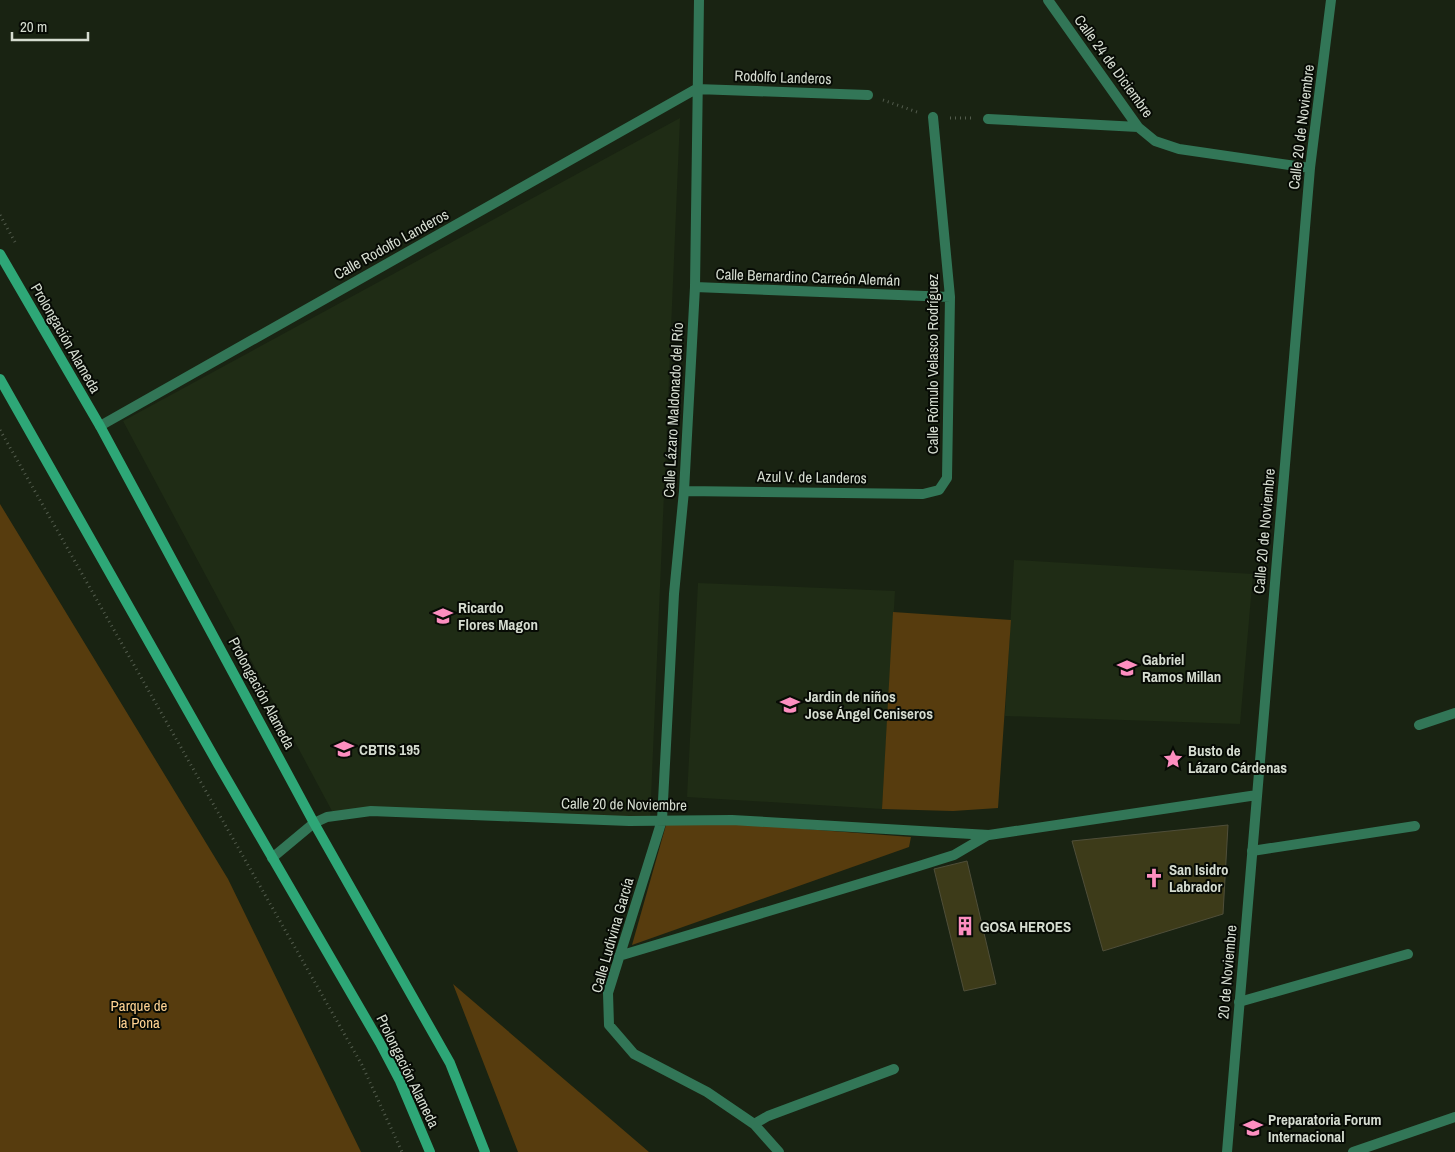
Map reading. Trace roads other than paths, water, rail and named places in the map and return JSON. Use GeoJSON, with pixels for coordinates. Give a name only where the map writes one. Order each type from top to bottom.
{"type":"FeatureCollection","features":[{"type":"Feature","properties":{"kind":"main road","name":"Prolongación Alameda"},"geometry":{"type":"LineString","coordinates":[[0,254],[100,426],[314,823],[450,1063],[485,1152]]}},
{"type":"Feature","properties":{"kind":"main road","name":"Prolongación Alameda"},"geometry":{"type":"LineString","coordinates":[[0,379],[272,858],[380,1043],[400,1081],[430,1152]]}},
{"type":"Feature","properties":{"kind":"street","name":"Calle Lázaro Maldonado del Río"},"geometry":{"type":"LineString","coordinates":[[662,820],[674,594],[684,490],[695,287],[696,89],[699,0]]}},
{"type":"Feature","properties":{"kind":"street","name":"Calle 24 de Diciembre"},"geometry":{"type":"LineString","coordinates":[[1048,0],[1138,127],[1155,141],[1179,149],[1310,168]]}},
{"type":"Feature","properties":{"kind":"street","name":"Calle 20 de Noviembre"},"geometry":{"type":"LineString","coordinates":[[272,858],[314,823],[327,817],[371,811],[750,821],[989,835],[1257,795],[1310,168],[1331,0]]}},
{"type":"Feature","properties":{"kind":"street","name":"Rodolfo Landeros"},"geometry":{"type":"LineString","coordinates":[[696,89],[868,95]]}},
{"type":"Feature","properties":{"kind":"street","name":"Calle Rodolfo Landeros"},"geometry":{"type":"LineString","coordinates":[[100,426],[696,89]]}},
{"type":"Feature","properties":{"kind":"street","name":"Calle Rómulo Velasco Rodríguez"},"geometry":{"type":"LineString","coordinates":[[934,117],[950,297],[947,478],[939,490]]}},
{"type":"Feature","properties":{"kind":"street"},"geometry":{"type":"LineString","coordinates":[[988,119],[1138,127]]}},
{"type":"Feature","properties":{"kind":"street","name":"Calle Bernardino Carreón Alemán"},"geometry":{"type":"LineString","coordinates":[[695,287],[950,297]]}},
{"type":"Feature","properties":{"kind":"street","name":"Azul V. de Landeros"},"geometry":{"type":"LineString","coordinates":[[684,490],[923,494],[939,490]]}},
{"type":"Feature","properties":{"kind":"street"},"geometry":{"type":"LineString","coordinates":[[1419,725],[1455,713]]}},
{"type":"Feature","properties":{"kind":"street","name":"20 de Noviembre"},"geometry":{"type":"LineString","coordinates":[[1227,1152],[1257,795]]}},
{"type":"Feature","properties":{"kind":"street","name":"Calle Ludivina García"},"geometry":{"type":"LineString","coordinates":[[662,820],[608,993],[608,1025],[634,1054],[707,1092],[754,1124],[779,1152]]}},
{"type":"Feature","properties":{"kind":"street"},"geometry":{"type":"LineString","coordinates":[[1252,851],[1415,826]]}},
{"type":"Feature","properties":{"kind":"street","name":"Calle 20 de Noviembre"},"geometry":{"type":"LineString","coordinates":[[619,956],[954,855],[989,835]]}},
{"type":"Feature","properties":{"kind":"street"},"geometry":{"type":"LineString","coordinates":[[1239,1002],[1408,954]]}},
{"type":"Feature","properties":{"kind":"street"},"geometry":{"type":"LineString","coordinates":[[754,1124],[768,1116],[894,1069]]}},
{"type":"Feature","properties":{"kind":"street"},"geometry":{"type":"LineString","coordinates":[[1353,1152],[1455,1118]]}},
{"type":"Feature","properties":{"kind":"place","name":"Ricardo Flores Magon"},"geometry":{"type":"Point","coordinates":[443,616]}},
{"type":"Feature","properties":{"kind":"place","name":"Gabriel Ramos Millan"},"geometry":{"type":"Point","coordinates":[1127,668]}},
{"type":"Feature","properties":{"kind":"place","name":"Jardin de niños Jose Ángel Ceniseros"},"geometry":{"type":"Point","coordinates":[790,705]}},
{"type":"Feature","properties":{"kind":"place","name":"CBTIS 195"},"geometry":{"type":"Point","coordinates":[344,749]}},
{"type":"Feature","properties":{"kind":"place","name":"Busto de Lázaro Cárdenas"},"geometry":{"type":"Point","coordinates":[1173,759]}},
{"type":"Feature","properties":{"kind":"place","name":"San Isidro Labrador"},"geometry":{"type":"Point","coordinates":[1154,878]}},
{"type":"Feature","properties":{"kind":"place","name":"GOSA HEROES"},"geometry":{"type":"Point","coordinates":[965,926]}},
{"type":"Feature","properties":{"kind":"place","name":"Preparatoria Forum Internacional"},"geometry":{"type":"Point","coordinates":[1253,1128]}},
{"type":"Feature","properties":{"kind":"park label","name":"Parque de la Pona"},"geometry":{"type":"Point","coordinates":[139,1014]}}]}
